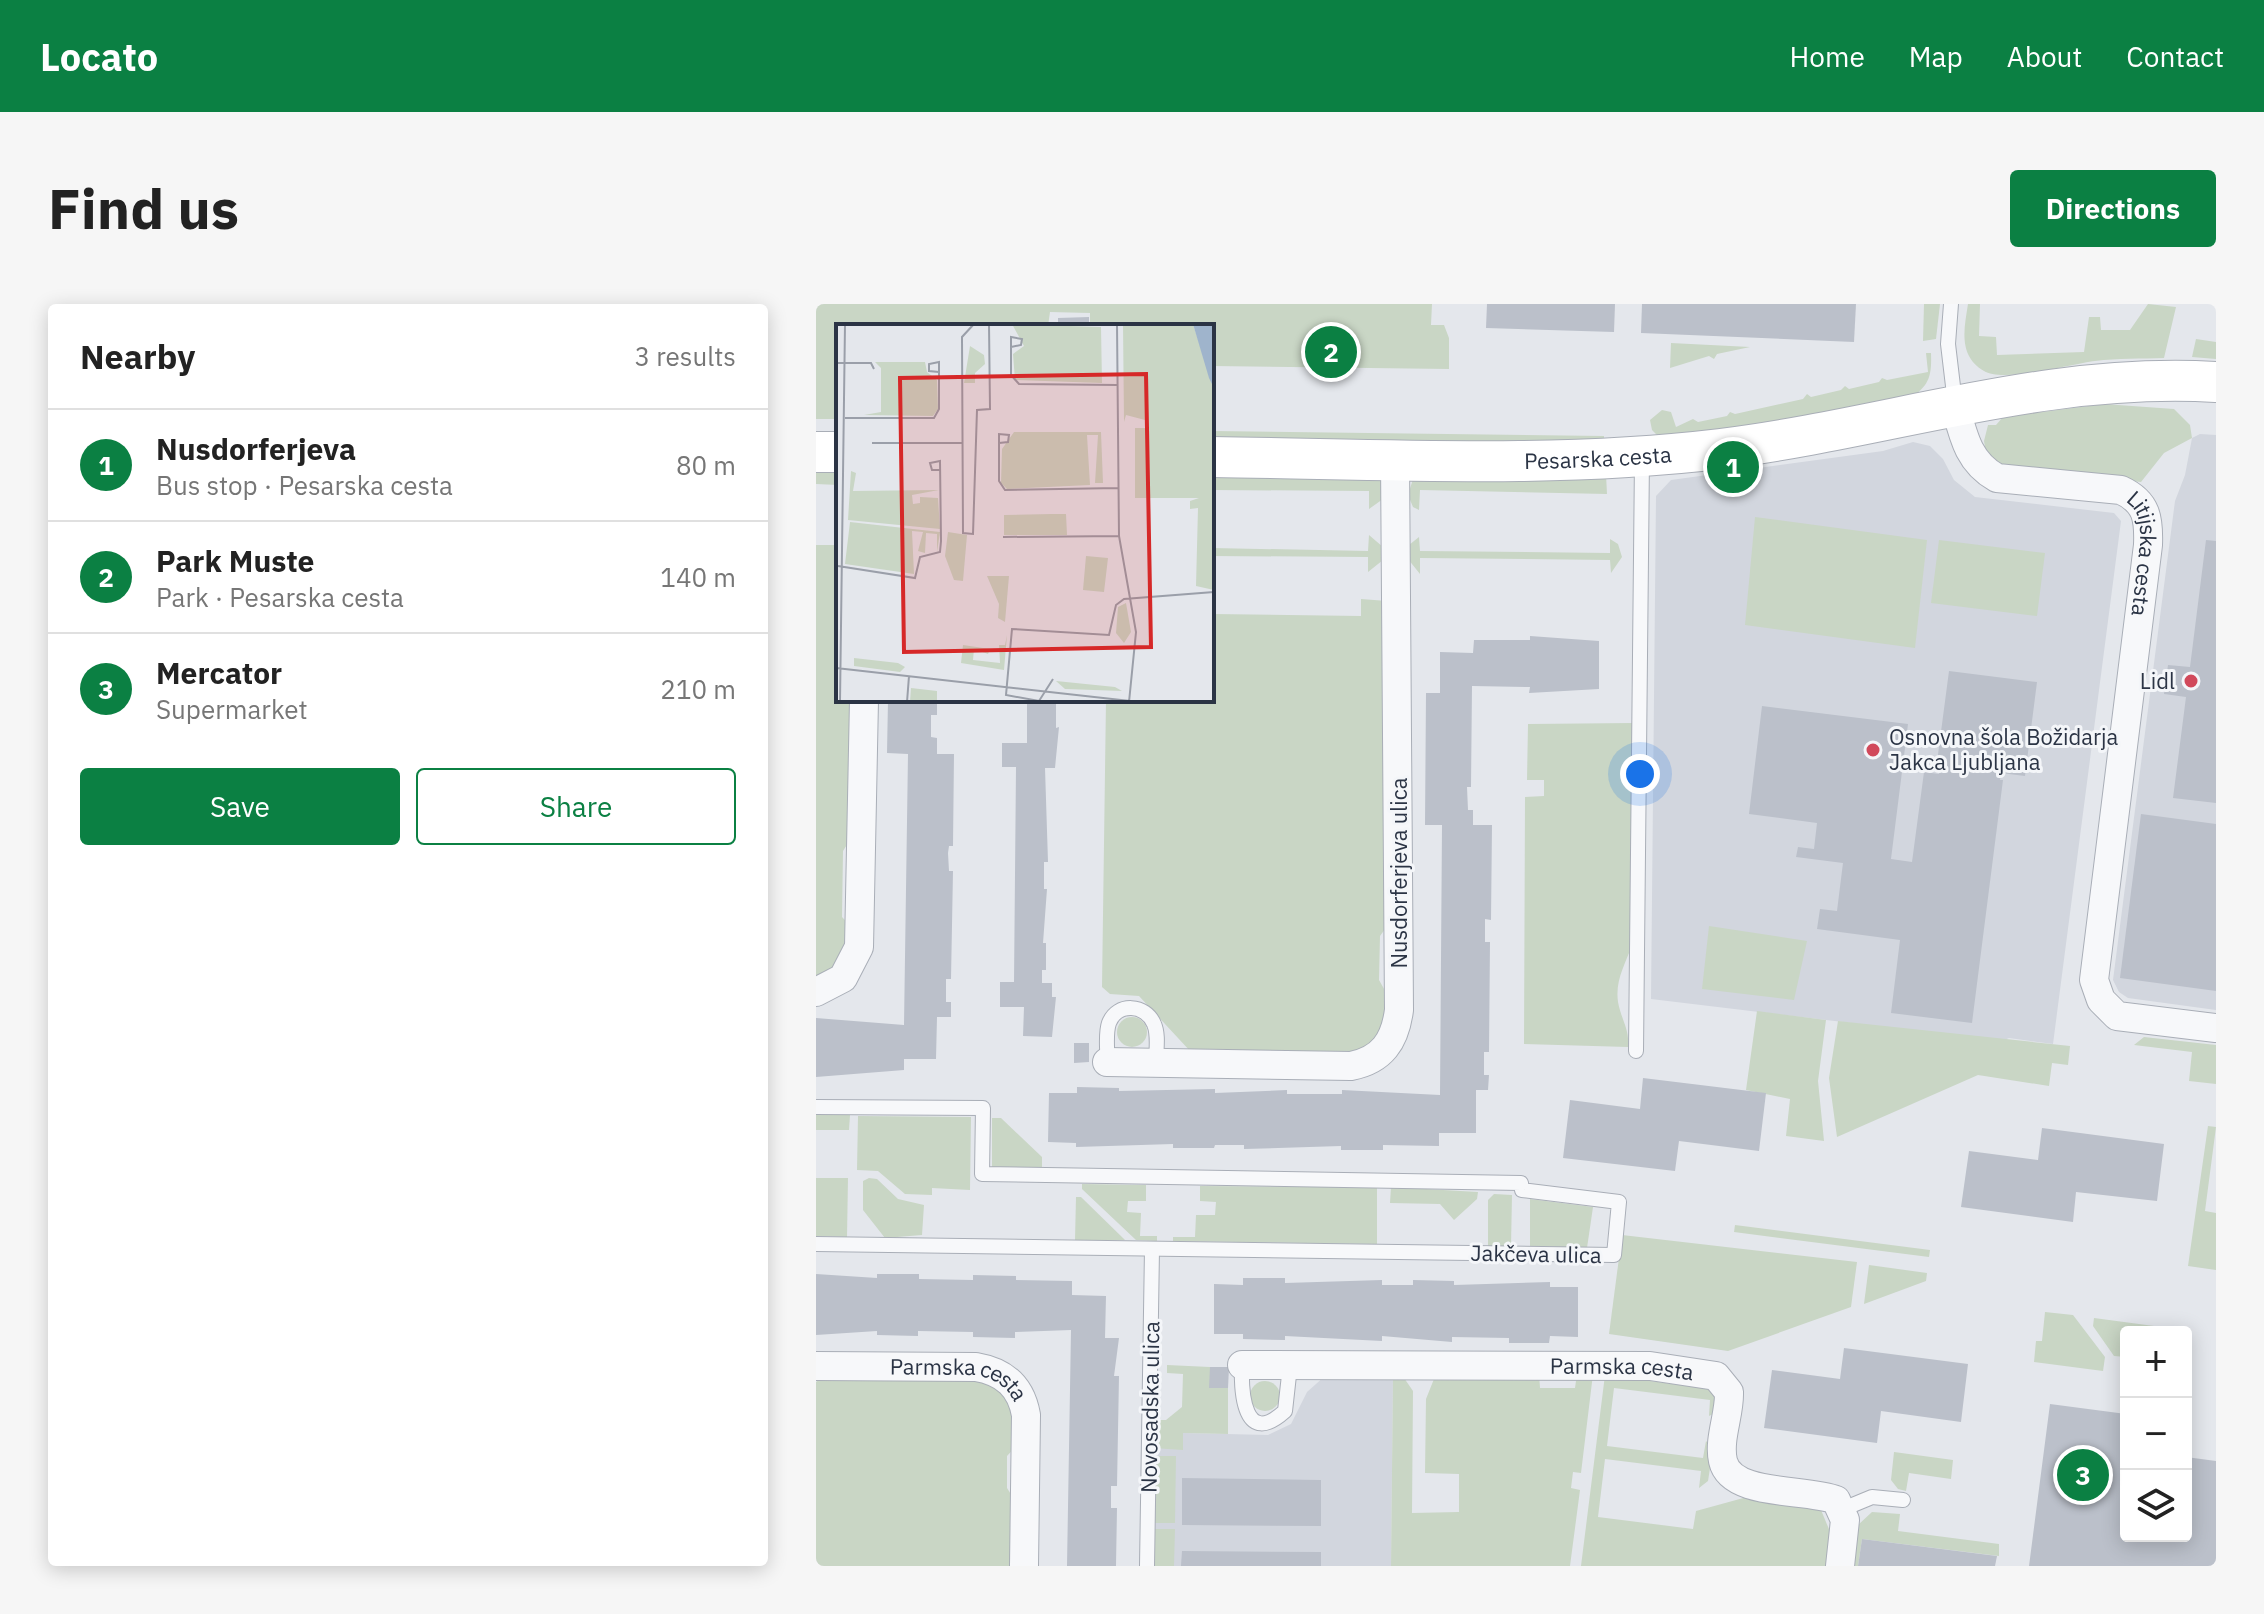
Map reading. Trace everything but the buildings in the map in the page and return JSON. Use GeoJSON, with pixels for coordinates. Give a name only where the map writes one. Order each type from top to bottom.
{"type":"FeatureCollection","features":[{"type":"Feature","properties":{"kind":"street","name":"Pesarska cesta"},"geometry":{"type":"LineString","coordinates":[[1214,457],[1642,458],[1803,437],[1955,405],[2096,382],[2216,382]]}},
{"type":"Feature","properties":{"kind":"street","name":"Litijska cesta"},"geometry":{"type":"LineString","coordinates":[[1955,405],[1972,457],[1982,469],[1997,478],[2121,490],[2133,495],[2147,515],[2148,545],[2094,980],[2101,1000],[2117,1016],[2216,1028]]}},
{"type":"Feature","properties":{"kind":"street","name":"Nusdorferjeva ulica"},"geometry":{"type":"LineString","coordinates":[[1107,1062],[1351,1066],[1376,1058],[1394,1035],[1399,1010],[1395,459]]}},
{"type":"Feature","properties":{"kind":"street"},"geometry":{"type":"LineString","coordinates":[[816,992],[843,978],[859,947],[864,702]]}},
{"type":"Feature","properties":{"kind":"street","name":"Parmska cesta"},"geometry":{"type":"LineString","coordinates":[[1242,1365],[1650,1366],[1711,1374],[1724,1383],[1729,1392],[1723,1460],[1732,1477],[1752,1485],[1830,1498],[1843,1509]]}},
{"type":"Feature","properties":{"kind":"street","name":"Parmska cesta"},"geometry":{"type":"LineString","coordinates":[[816,1366],[976,1367],[997,1373],[1011,1382],[1021,1396],[1026,1415],[1024,1566]]}},
{"type":"Feature","properties":{"kind":"street"},"geometry":{"type":"LineString","coordinates":[[1840,1566],[1843,1509]]}},
{"type":"Feature","properties":{"kind":"lane"},"geometry":{"type":"LineString","coordinates":[[1951,304],[1948,344],[1955,405]]}},
{"type":"Feature","properties":{"kind":"lane"},"geometry":{"type":"LineString","coordinates":[[1636,1051],[1642,458]]}},
{"type":"Feature","properties":{"kind":"lane","name":"Nusdorferjeva ulica"},"geometry":{"type":"LineString","coordinates":[[1107,1062],[1110,1021],[1117,1012],[1133,1008],[1146,1012],[1155,1025],[1156,1063]]}},
{"type":"Feature","properties":{"kind":"lane","name":"Jakčeva ulica"},"geometry":{"type":"LineString","coordinates":[[816,1107],[983,1108],[982,1174],[1521,1183],[1522,1190],[1619,1202],[1614,1255],[816,1244]]}},
{"type":"Feature","properties":{"kind":"lane","name":"Novosadska ulica"},"geometry":{"type":"LineString","coordinates":[[1147,1566],[1152,1249]]}},
{"type":"Feature","properties":{"kind":"lane","name":"Parmska cesta"},"geometry":{"type":"LineString","coordinates":[[1242,1365],[1241,1399],[1245,1411],[1255,1420],[1267,1421],[1285,1411],[1289,1400],[1290,1366]]}},
{"type":"Feature","properties":{"kind":"lane"},"geometry":{"type":"LineString","coordinates":[[1843,1509],[1872,1497],[1903,1500]]}},
{"type":"Feature","properties":{"kind":"shaded area"},"geometry":{"type":"Polygon","coordinates":[[[2200,434],[2216,435],[2216,1010],[2128,998],[2119,992],[2113,980],[2175,501],[2185,475],[2192,438],[2200,434]]]}},
{"type":"Feature","properties":{"kind":"shaded area","name":"Osnovna šola Božidarja Jakca Ljubljana"},"geometry":{"type":"Polygon","coordinates":[[[1913,442],[1930,446],[1943,459],[1954,480],[1975,497],[2114,513],[2121,521],[2053,1044],[2009,1038],[2002,1041],[1651,999],[1656,496],[1671,480],[1883,451],[1913,442]]]}},
{"type":"Feature","properties":{"kind":"shaded area"},"geometry":{"type":"Polygon","coordinates":[[[1393,1374],[1391,1566],[1151,1566],[1153,1448],[1183,1433],[1268,1435],[1291,1424],[1307,1392],[1325,1376],[1393,1374]]]}},
{"type":"Feature","properties":{"kind":"green space"},"geometry":{"type":"Polygon","coordinates":[[[816,304],[1432,304],[1431,325],[1444,325],[1449,338],[1449,369],[1214,366],[1214,324],[1090,324],[1090,313],[1050,312],[1048,324],[836,324],[836,419],[816,419],[816,304]]]}},
{"type":"Feature","properties":{"kind":"green space"},"geometry":{"type":"Polygon","coordinates":[[[1924,304],[1940,304],[1936,339],[1923,341],[1924,304]]]}},
{"type":"Feature","properties":{"kind":"green space"},"geometry":{"type":"Polygon","coordinates":[[[1968,304],[1980,304],[1979,336],[1996,337],[1997,355],[2084,352],[2089,317],[2100,317],[2101,330],[2130,330],[2148,304],[2176,307],[2164,358],[2104,360],[2006,375],[1984,371],[1970,358],[1965,341],[1968,304]]]}},
{"type":"Feature","properties":{"kind":"green space"},"geometry":{"type":"Polygon","coordinates":[[[2196,339],[2216,342],[2216,359],[2192,357],[2196,339]]]}},
{"type":"Feature","properties":{"kind":"green space"},"geometry":{"type":"Polygon","coordinates":[[[1671,343],[1750,347],[1717,354],[1714,359],[1709,356],[1670,368],[1671,343]]]}},
{"type":"Feature","properties":{"kind":"green space"},"geometry":{"type":"Polygon","coordinates":[[[1926,353],[1931,353],[1927,382],[1906,402],[1661,439],[1652,430],[1650,420],[1662,410],[1671,412],[1676,427],[1693,419],[1698,422],[1727,416],[1730,412],[1735,414],[1803,399],[1807,394],[1811,397],[1841,390],[1845,386],[1849,389],[1879,382],[1882,378],[1887,380],[1928,372],[1926,353]]]}},
{"type":"Feature","properties":{"kind":"green space"},"geometry":{"type":"Polygon","coordinates":[[[2104,404],[2174,409],[2190,425],[2192,438],[2164,453],[2141,482],[2007,469],[1986,453],[1984,441],[1988,425],[1996,425],[2003,417],[2104,404]]]}},
{"type":"Feature","properties":{"kind":"green space"},"geometry":{"type":"Polygon","coordinates":[[[1214,431],[1604,436],[1604,445],[1214,443],[1214,431]]]}},
{"type":"Feature","properties":{"kind":"green space"},"geometry":{"type":"Polygon","coordinates":[[[816,466],[836,468],[836,485],[816,484],[816,466]]]}},
{"type":"Feature","properties":{"kind":"green space"},"geometry":{"type":"Polygon","coordinates":[[[1214,470],[1374,474],[1382,481],[1383,499],[1369,509],[1369,491],[1214,490],[1214,470]]]}},
{"type":"Feature","properties":{"kind":"green space"},"geometry":{"type":"Polygon","coordinates":[[[1606,474],[1607,494],[1420,490],[1419,510],[1413,507],[1408,495],[1413,479],[1606,474]]]}},
{"type":"Feature","properties":{"kind":"green space"},"geometry":{"type":"Polygon","coordinates":[[[1755,517],[1927,540],[1915,648],[1745,625],[1755,517]]]}},
{"type":"Feature","properties":{"kind":"green space"},"geometry":{"type":"Polygon","coordinates":[[[1369,535],[1383,547],[1383,560],[1368,572],[1368,557],[1214,556],[1214,548],[1368,551],[1369,535]]]}},
{"type":"Feature","properties":{"kind":"green space"},"geometry":{"type":"Polygon","coordinates":[[[1419,537],[1420,551],[1610,553],[1610,539],[1618,544],[1622,557],[1611,573],[1610,560],[1420,558],[1420,574],[1408,559],[1409,545],[1419,537]]]}},
{"type":"Feature","properties":{"kind":"green space"},"geometry":{"type":"Polygon","coordinates":[[[1939,540],[2045,553],[2037,616],[1931,603],[1939,540]]]}},
{"type":"Feature","properties":{"kind":"green space"},"geometry":{"type":"Polygon","coordinates":[[[816,545],[836,545],[836,702],[858,702],[856,830],[843,851],[842,917],[855,931],[852,952],[816,986],[816,545]]]}},
{"type":"Feature","properties":{"kind":"green space"},"geometry":{"type":"Polygon","coordinates":[[[1361,599],[1387,601],[1391,921],[1380,936],[1379,980],[1392,1003],[1392,1011],[1367,1053],[1191,1052],[1139,996],[1110,994],[1102,987],[1106,702],[1214,702],[1214,614],[1361,616],[1361,599]]]}},
{"type":"Feature","properties":{"kind":"green space"},"geometry":{"type":"Polygon","coordinates":[[[1633,723],[1632,945],[1617,994],[1628,1035],[1628,1047],[1524,1044],[1525,797],[1544,796],[1544,780],[1527,780],[1528,724],[1633,723]]]}},
{"type":"Feature","properties":{"kind":"green space"},"geometry":{"type":"Polygon","coordinates":[[[1709,926],[1807,941],[1794,1000],[1702,989],[1709,926]]]}},
{"type":"Feature","properties":{"kind":"green space"},"geometry":{"type":"Polygon","coordinates":[[[1757,1011],[1826,1020],[1818,1081],[1824,1141],[1786,1136],[1790,1099],[1746,1090],[1757,1011]]]}},
{"type":"Feature","properties":{"kind":"green space"},"geometry":{"type":"Polygon","coordinates":[[[1132,1017],[1143,1021],[1147,1032],[1143,1043],[1132,1047],[1121,1043],[1117,1032],[1121,1021],[1132,1017]]]}},
{"type":"Feature","properties":{"kind":"green space"},"geometry":{"type":"Polygon","coordinates":[[[1838,1021],[2070,1046],[2068,1065],[2052,1063],[2049,1086],[1978,1075],[1837,1137],[1829,1078],[1838,1021]]]}},
{"type":"Feature","properties":{"kind":"green space"},"geometry":{"type":"Polygon","coordinates":[[[2144,1037],[2216,1045],[2216,1084],[2189,1081],[2192,1052],[2134,1045],[2144,1037]]]}},
{"type":"Feature","properties":{"kind":"green space"},"geometry":{"type":"Polygon","coordinates":[[[816,1115],[850,1115],[849,1130],[816,1130],[816,1115]]]}},
{"type":"Feature","properties":{"kind":"green space"},"geometry":{"type":"Polygon","coordinates":[[[858,1116],[971,1117],[970,1190],[932,1188],[932,1195],[905,1194],[878,1171],[857,1170],[858,1116]]]}},
{"type":"Feature","properties":{"kind":"green space"},"geometry":{"type":"Polygon","coordinates":[[[992,1118],[1001,1118],[1042,1157],[1042,1169],[992,1167],[992,1118]]]}},
{"type":"Feature","properties":{"kind":"green space"},"geometry":{"type":"Polygon","coordinates":[[[2208,1126],[2216,1127],[2205,1211],[2216,1213],[2216,1270],[2188,1266],[2208,1126]]]}},
{"type":"Feature","properties":{"kind":"green space"},"geometry":{"type":"Polygon","coordinates":[[[816,1178],[848,1178],[847,1237],[816,1236],[816,1178]]]}},
{"type":"Feature","properties":{"kind":"green space"},"geometry":{"type":"Polygon","coordinates":[[[877,1179],[898,1199],[924,1205],[922,1235],[885,1238],[863,1210],[863,1181],[877,1179]]]}},
{"type":"Feature","properties":{"kind":"green space"},"geometry":{"type":"Polygon","coordinates":[[[1082,1184],[1146,1185],[1146,1201],[1128,1201],[1127,1212],[1141,1213],[1140,1236],[1157,1236],[1157,1241],[1136,1240],[1082,1189],[1082,1184]]]}},
{"type":"Feature","properties":{"kind":"green space"},"geometry":{"type":"Polygon","coordinates":[[[1200,1186],[1377,1187],[1377,1244],[1173,1241],[1173,1237],[1195,1237],[1196,1215],[1215,1215],[1216,1202],[1200,1201],[1200,1186]]]}},
{"type":"Feature","properties":{"kind":"green space"},"geometry":{"type":"Polygon","coordinates":[[[1391,1187],[1478,1192],[1477,1199],[1454,1220],[1440,1204],[1390,1203],[1391,1187]]]}},
{"type":"Feature","properties":{"kind":"green space"},"geometry":{"type":"Polygon","coordinates":[[[1494,1194],[1512,1195],[1511,1246],[1488,1246],[1488,1200],[1494,1194]]]}},
{"type":"Feature","properties":{"kind":"green space"},"geometry":{"type":"Polygon","coordinates":[[[1076,1197],[1081,1197],[1125,1240],[1075,1240],[1076,1197]]]}},
{"type":"Feature","properties":{"kind":"green space"},"geometry":{"type":"Polygon","coordinates":[[[1530,1199],[1593,1207],[1587,1248],[1530,1246],[1530,1199]]]}},
{"type":"Feature","properties":{"kind":"green space"},"geometry":{"type":"Polygon","coordinates":[[[1735,1225],[1930,1250],[1929,1257],[1734,1232],[1735,1225]]]}},
{"type":"Feature","properties":{"kind":"green space"},"geometry":{"type":"Polygon","coordinates":[[[1622,1235],[1857,1262],[1851,1307],[1728,1351],[1609,1334],[1622,1235]]]}},
{"type":"Feature","properties":{"kind":"green space"},"geometry":{"type":"Polygon","coordinates":[[[1869,1265],[1927,1273],[1926,1281],[1864,1304],[1869,1265]]]}},
{"type":"Feature","properties":{"kind":"green space"},"geometry":{"type":"Polygon","coordinates":[[[2045,1312],[2073,1315],[2105,1357],[2103,1371],[2034,1362],[2036,1341],[2042,1341],[2045,1312]]]}},
{"type":"Feature","properties":{"kind":"green space"},"geometry":{"type":"Polygon","coordinates":[[[2094,1318],[2154,1326],[2120,1326],[2120,1356],[2114,1356],[2093,1326],[2094,1318]]]}},
{"type":"Feature","properties":{"kind":"green space"},"geometry":{"type":"Polygon","coordinates":[[[1167,1365],[1210,1367],[1210,1387],[1228,1388],[1228,1434],[1183,1433],[1183,1450],[1153,1448],[1153,1428],[1158,1427],[1158,1420],[1166,1420],[1182,1407],[1183,1374],[1167,1373],[1167,1365]]]}},
{"type":"Feature","properties":{"kind":"green space"},"geometry":{"type":"Polygon","coordinates":[[[978,1374],[1008,1392],[1023,1439],[1007,1456],[1007,1488],[1012,1496],[1019,1566],[816,1566],[816,1382],[820,1379],[978,1374]]]}},
{"type":"Feature","properties":{"kind":"green space"},"geometry":{"type":"Polygon","coordinates":[[[1393,1374],[1402,1375],[1413,1391],[1412,1513],[1459,1512],[1459,1474],[1425,1473],[1426,1399],[1434,1379],[1539,1374],[1540,1388],[1575,1388],[1577,1374],[1593,1374],[1581,1473],[1573,1472],[1571,1488],[1580,1490],[1570,1566],[1391,1566],[1393,1374]]]}},
{"type":"Feature","properties":{"kind":"green space"},"geometry":{"type":"Polygon","coordinates":[[[1605,1375],[1710,1389],[1718,1396],[1715,1413],[1709,1416],[1710,1400],[1614,1388],[1607,1446],[1703,1458],[1706,1441],[1713,1449],[1708,1481],[1699,1488],[1701,1471],[1605,1459],[1598,1517],[1693,1529],[1696,1511],[1747,1497],[1821,1510],[1831,1534],[1827,1566],[1581,1566],[1605,1375]]]}},
{"type":"Feature","properties":{"kind":"green space"},"geometry":{"type":"Polygon","coordinates":[[[1265,1381],[1276,1385],[1280,1396],[1276,1407],[1265,1411],[1254,1407],[1250,1396],[1254,1385],[1265,1381]]]}},
{"type":"Feature","properties":{"kind":"green space"},"geometry":{"type":"Polygon","coordinates":[[[1894,1452],[1953,1460],[1951,1479],[1909,1473],[1906,1491],[1898,1489],[1891,1480],[1894,1452]]]}},
{"type":"Feature","properties":{"kind":"green space"},"geometry":{"type":"Polygon","coordinates":[[[1153,1456],[1176,1456],[1175,1523],[1152,1523],[1153,1456]]]}},
{"type":"Feature","properties":{"kind":"green space"},"geometry":{"type":"Polygon","coordinates":[[[1872,1512],[1900,1514],[1898,1531],[1999,1544],[1999,1556],[1862,1539],[1858,1566],[1851,1566],[1858,1525],[1872,1512]]]}},
{"type":"Feature","properties":{"kind":"green space"},"geometry":{"type":"Polygon","coordinates":[[[1151,1529],[1175,1529],[1174,1566],[1151,1566],[1151,1529]]]}},
{"type":"Feature","properties":{"kind":"place","name":"Park Muste"},"geometry":{"type":"Point","coordinates":[1331,352]}},
{"type":"Feature","properties":{"kind":"place","name":"Nusdorferjeva"},"geometry":{"type":"Point","coordinates":[1733,467]}},
{"type":"Feature","properties":{"kind":"place","name":"Lidl"},"geometry":{"type":"Point","coordinates":[2191,681]}},
{"type":"Feature","properties":{"kind":"place","name":"Osnovna šola Božidarja Jakca Ljubljana"},"geometry":{"type":"Point","coordinates":[1873,750]}},
{"type":"Feature","properties":{"kind":"place","name":"Mercator"},"geometry":{"type":"Point","coordinates":[2083,1475]}}]}
